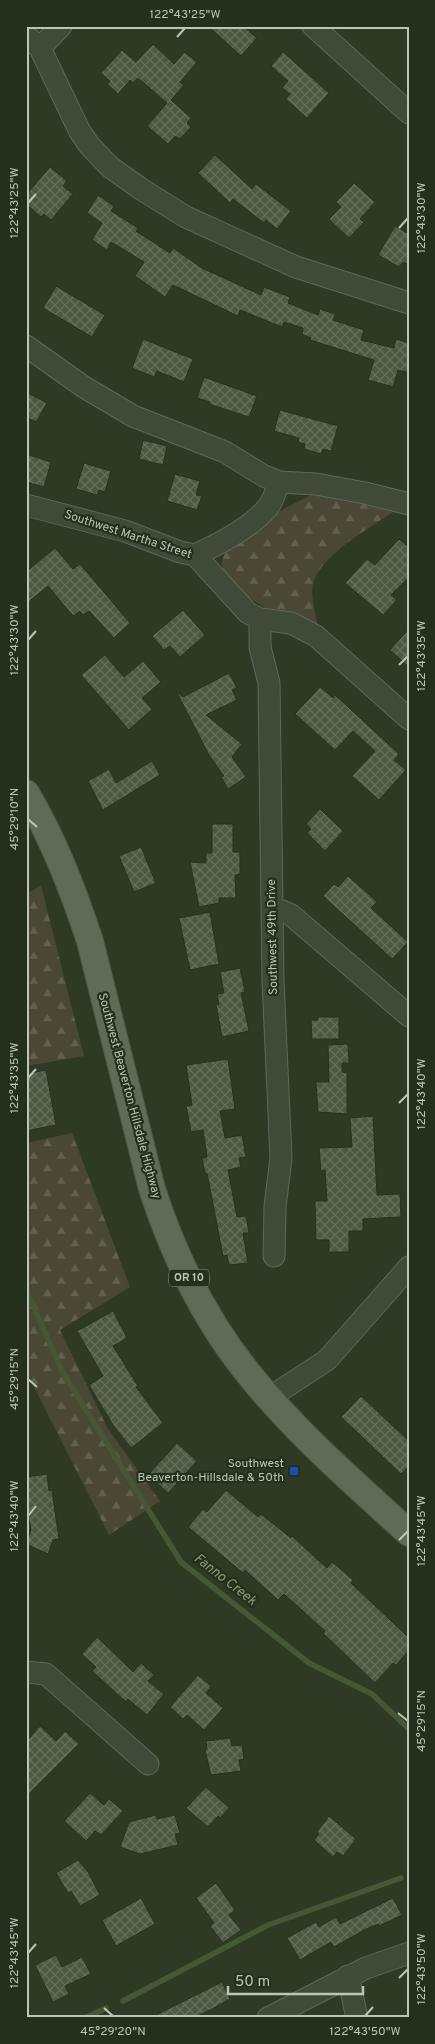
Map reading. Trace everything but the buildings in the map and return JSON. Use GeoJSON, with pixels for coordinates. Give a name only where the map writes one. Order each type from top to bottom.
{"type":"FeatureCollection","features":[{"type":"Feature","properties":{"kind":"main road","name":"Southwest Beaverton Hillsdale Highway"},"geometry":{"type":"LineString","coordinates":[[26,793],[58,856],[87,934],[140,1143],[160,1213],[187,1274],[217,1328],[243,1367],[269,1398],[303,1434],[409,1533]]}},
{"type":"Feature","properties":{"kind":"street"},"geometry":{"type":"LineString","coordinates":[[60,26],[33,42],[79,130],[89,145],[110,167],[186,217],[296,267],[409,303]]}},
{"type":"Feature","properties":{"kind":"street"},"geometry":{"type":"LineString","coordinates":[[313,26],[409,113]]}},
{"type":"Feature","properties":{"kind":"street"},"geometry":{"type":"LineString","coordinates":[[26,346],[84,387],[133,416],[224,452],[264,476],[279,482],[316,484],[409,504]]}},
{"type":"Feature","properties":{"kind":"street"},"geometry":{"type":"LineString","coordinates":[[195,555],[231,536],[260,515],[268,508],[279,482]]}},
{"type":"Feature","properties":{"kind":"street","name":"Southwest Martha Street"},"geometry":{"type":"LineString","coordinates":[[26,505],[125,532],[180,552],[195,555],[248,613],[260,619]]}},
{"type":"Feature","properties":{"kind":"street"},"geometry":{"type":"LineString","coordinates":[[260,619],[291,622],[316,636],[409,719]]}},
{"type":"Feature","properties":{"kind":"street","name":"Southwest 49th Drive"},"geometry":{"type":"LineString","coordinates":[[260,619],[260,647],[269,683],[272,910],[281,1158],[274,1212],[274,1256]]}},
{"type":"Feature","properties":{"kind":"street"},"geometry":{"type":"LineString","coordinates":[[272,910],[282,911],[291,915],[409,1016]]}},
{"type":"Feature","properties":{"kind":"street"},"geometry":{"type":"LineString","coordinates":[[269,1398],[327,1360],[409,1267]]}},
{"type":"Feature","properties":{"kind":"street"},"geometry":{"type":"LineString","coordinates":[[26,1672],[46,1674],[148,1764]]}},
{"type":"Feature","properties":{"kind":"street"},"geometry":{"type":"LineString","coordinates":[[268,2018],[348,1976],[380,1962],[409,1953]]}},
{"type":"Feature","properties":{"kind":"street"},"geometry":{"type":"LineString","coordinates":[[348,1976],[357,2018]]}},
{"type":"Feature","properties":{"kind":"green space"},"geometry":{"type":"Polygon","coordinates":[[[311,495],[337,495],[393,512],[347,543],[325,563],[318,573],[313,584],[312,594],[318,627],[271,611],[244,595],[222,570],[222,561],[225,553],[261,529],[276,513],[311,495]]]}},
{"type":"Feature","properties":{"kind":"green space"},"geometry":{"type":"Polygon","coordinates":[[[41,886],[84,1056],[26,1066],[26,894],[41,886]]]}},
{"type":"Feature","properties":{"kind":"green space"},"geometry":{"type":"Polygon","coordinates":[[[72,1133],[130,1287],[60,1330],[108,1429],[160,1501],[109,1535],[26,1371],[26,1143],[72,1133]]]}},
{"type":"Feature","properties":{"kind":"waterway","name":"Fanno Creek"},"geometry":{"type":"LineString","coordinates":[[26,1290],[63,1373],[181,1562],[309,1663],[372,1694],[409,1729]]}},
{"type":"Feature","properties":{"kind":"waterway"},"geometry":{"type":"LineString","coordinates":[[123,2001],[268,1925],[401,1878]]}},
{"type":"Feature","properties":{"kind":"waterway"},"geometry":{"type":"LineString","coordinates":[[85,2018],[106,2008]]}},
{"type":"Feature","properties":{"kind":"place","name":"Southwest Beaverton-Hillsdale & 50th"},"geometry":{"type":"Point","coordinates":[294,1471]}}]}
